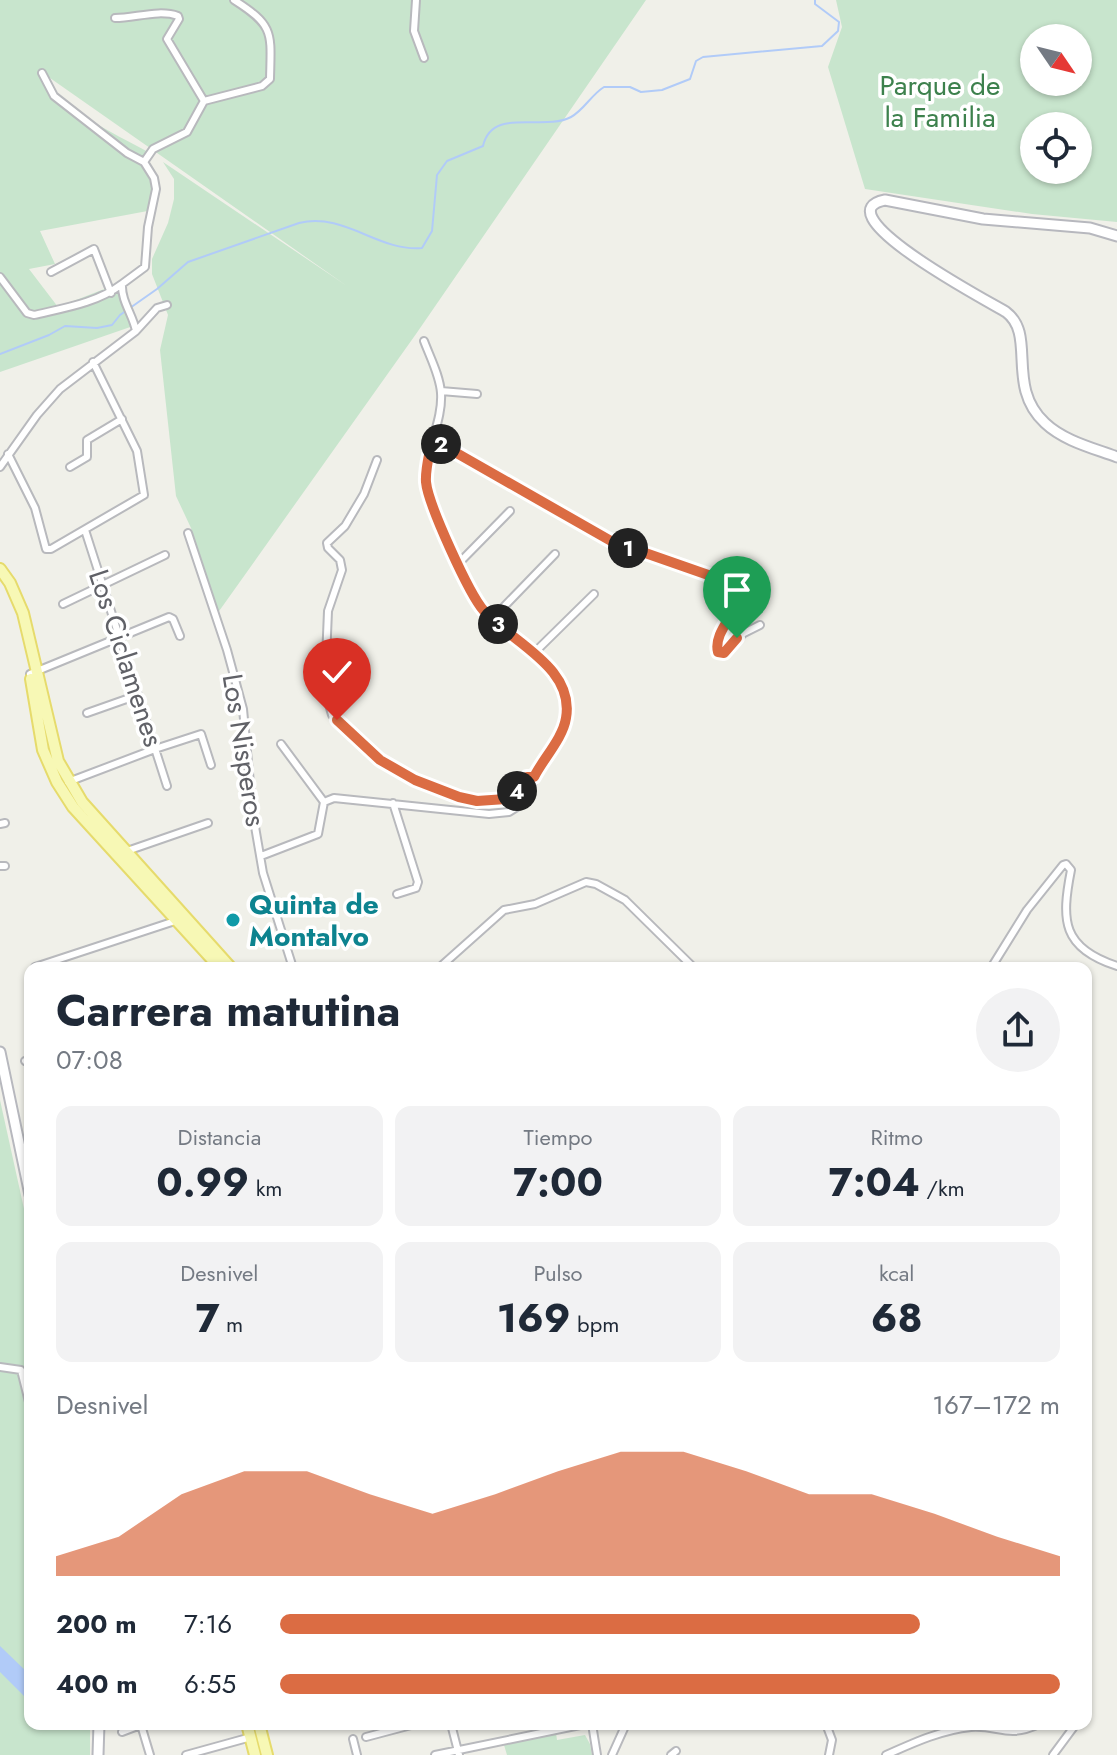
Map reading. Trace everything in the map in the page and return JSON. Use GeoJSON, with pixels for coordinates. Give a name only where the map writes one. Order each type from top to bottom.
{"type":"FeatureCollection","features":[{"type":"Feature","properties":{"kind":"main road"},"geometry":{"type":"LineString","coordinates":[[0,569],[23,613],[43,750],[57,782],[73,807],[225,962]]}},
{"type":"Feature","properties":{"kind":"main road"},"geometry":{"type":"LineString","coordinates":[[0,583],[17,617],[58,761],[68,782],[215,962]]}},
{"type":"Feature","properties":{"kind":"main road"},"geometry":{"type":"LineString","coordinates":[[249,1730],[255,1755]]}},
{"type":"Feature","properties":{"kind":"main road"},"geometry":{"type":"LineString","coordinates":[[261,1730],[267,1755]]}},
{"type":"Feature","properties":{"kind":"street"},"geometry":{"type":"LineString","coordinates":[[144,162],[153,149],[187,132],[204,101],[262,86],[270,79],[268,28],[255,14],[234,0]]}},
{"type":"Feature","properties":{"kind":"street"},"geometry":{"type":"LineString","coordinates":[[416,0],[414,31],[424,58]]}},
{"type":"Feature","properties":{"kind":"street"},"geometry":{"type":"LineString","coordinates":[[115,18],[160,13],[178,16],[167,39],[204,101]]}},
{"type":"Feature","properties":{"kind":"street"},"geometry":{"type":"LineString","coordinates":[[0,277],[30,315],[73,306],[111,293],[145,267],[156,184],[144,162],[127,153],[54,96],[42,73]]}},
{"type":"Feature","properties":{"kind":"street"},"geometry":{"type":"LineString","coordinates":[[1117,236],[1090,228],[983,219],[885,200],[872,208],[871,215],[892,239],[934,270],[1013,318],[1021,336],[1023,389],[1045,423],[1063,436],[1117,457]]}},
{"type":"Feature","properties":{"kind":"street"},"geometry":{"type":"LineString","coordinates":[[51,272],[94,249],[111,293]]}},
{"type":"Feature","properties":{"kind":"street"},"geometry":{"type":"LineString","coordinates":[[122,284],[124,300],[134,319],[136,331]]}},
{"type":"Feature","properties":{"kind":"street"},"geometry":{"type":"LineString","coordinates":[[0,467],[60,389],[136,331],[157,308],[167,305]]}},
{"type":"Feature","properties":{"kind":"street"},"geometry":{"type":"LineString","coordinates":[[324,802],[334,798],[466,813],[509,812],[524,799],[567,717],[557,678],[479,604],[439,522],[429,493],[427,468],[441,391],[424,341]]}},
{"type":"Feature","properties":{"kind":"street"},"geometry":{"type":"LineString","coordinates":[[8,454],[35,508],[46,549],[142,497],[144,492],[137,451],[93,362]]}},
{"type":"Feature","properties":{"kind":"street"},"geometry":{"type":"LineString","coordinates":[[441,391],[477,394]]}},
{"type":"Feature","properties":{"kind":"street"},"geometry":{"type":"LineString","coordinates":[[70,467],[87,457],[87,440],[122,419]]}},
{"type":"Feature","properties":{"kind":"street"},"geometry":{"type":"LineString","coordinates":[[432,439],[611,541],[734,584],[740,595],[717,640],[716,647],[720,654],[744,633],[760,625]]}},
{"type":"Feature","properties":{"kind":"street"},"geometry":{"type":"LineString","coordinates":[[377,460],[364,494],[345,526],[327,543],[340,560],[342,570],[327,616],[326,659],[331,682],[328,701],[332,715],[380,760],[449,794],[477,801],[501,801],[514,794],[527,777],[534,777]]}},
{"type":"Feature","properties":{"kind":"street"},"geometry":{"type":"LineString","coordinates":[[459,563],[510,511]]}},
{"type":"Feature","properties":{"kind":"street","name":"Los Ciclamenes"},"geometry":{"type":"LineString","coordinates":[[85,530],[117,638],[167,786]]}},
{"type":"Feature","properties":{"kind":"street","name":"Los Nisperos"},"geometry":{"type":"LineString","coordinates":[[188,533],[243,709],[253,815],[266,885],[291,962]]}},
{"type":"Feature","properties":{"kind":"street"},"geometry":{"type":"LineString","coordinates":[[492,619],[555,554]]}},
{"type":"Feature","properties":{"kind":"street"},"geometry":{"type":"LineString","coordinates":[[63,604],[165,555]]}},
{"type":"Feature","properties":{"kind":"street"},"geometry":{"type":"LineString","coordinates":[[534,653],[594,594]]}},
{"type":"Feature","properties":{"kind":"street"},"geometry":{"type":"LineString","coordinates":[[33,673],[169,617],[173,619],[180,636]]}},
{"type":"Feature","properties":{"kind":"street"},"geometry":{"type":"LineString","coordinates":[[87,713],[138,695]]}},
{"type":"Feature","properties":{"kind":"street"},"geometry":{"type":"LineString","coordinates":[[68,782],[201,734],[211,765]]}},
{"type":"Feature","properties":{"kind":"street"},"geometry":{"type":"LineString","coordinates":[[261,856],[318,834],[324,802],[281,744]]}},
{"type":"Feature","properties":{"kind":"street"},"geometry":{"type":"LineString","coordinates":[[393,803],[418,882],[416,888],[397,894]]}},
{"type":"Feature","properties":{"kind":"street"},"geometry":{"type":"LineString","coordinates":[[127,851],[208,823]]}},
{"type":"Feature","properties":{"kind":"street"},"geometry":{"type":"LineString","coordinates":[[995,962],[1027,910],[1066,864],[1071,870],[1065,902],[1069,931],[1079,945],[1094,956],[1117,966]]}},
{"type":"Feature","properties":{"kind":"street"},"geometry":{"type":"LineString","coordinates":[[446,962],[504,910],[535,904],[586,882],[625,900],[688,962]]}},
{"type":"Feature","properties":{"kind":"street"},"geometry":{"type":"LineString","coordinates":[[52,962],[184,923]]}},
{"type":"Feature","properties":{"kind":"street"},"geometry":{"type":"LineString","coordinates":[[0,1052],[24,1143]]}},
{"type":"Feature","properties":{"kind":"street"},"geometry":{"type":"LineString","coordinates":[[0,1367],[21,1370],[24,1382]]}},
{"type":"Feature","properties":{"kind":"street"},"geometry":{"type":"LineString","coordinates":[[98,1755],[99,1730]]}},
{"type":"Feature","properties":{"kind":"street"},"geometry":{"type":"LineString","coordinates":[[122,1732],[127,1730]]}},
{"type":"Feature","properties":{"kind":"street"},"geometry":{"type":"LineString","coordinates":[[144,1730],[150,1755]]}},
{"type":"Feature","properties":{"kind":"street"},"geometry":{"type":"LineString","coordinates":[[366,1737],[392,1730]]}},
{"type":"Feature","properties":{"kind":"street"},"geometry":{"type":"LineString","coordinates":[[452,1730],[458,1752]]}},
{"type":"Feature","properties":{"kind":"street"},"geometry":{"type":"LineString","coordinates":[[435,1755],[558,1730]]}},
{"type":"Feature","properties":{"kind":"street"},"geometry":{"type":"LineString","coordinates":[[593,1730],[597,1755]]}},
{"type":"Feature","properties":{"kind":"street"},"geometry":{"type":"LineString","coordinates":[[612,1755],[623,1730]]}},
{"type":"Feature","properties":{"kind":"street"},"geometry":{"type":"LineString","coordinates":[[828,1730],[832,1740],[829,1755]]}},
{"type":"Feature","properties":{"kind":"street"},"geometry":{"type":"LineString","coordinates":[[886,1755],[924,1738],[956,1730]]}},
{"type":"Feature","properties":{"kind":"street"},"geometry":{"type":"LineString","coordinates":[[994,1730],[1011,1733],[1025,1730]]}},
{"type":"Feature","properties":{"kind":"street"},"geometry":{"type":"LineString","coordinates":[[1053,1755],[1072,1730]]}},
{"type":"Feature","properties":{"kind":"street"},"geometry":{"type":"LineString","coordinates":[[186,1755],[251,1737]]}},
{"type":"Feature","properties":{"kind":"street"},"geometry":{"type":"LineString","coordinates":[[353,1739],[357,1755]]}},
{"type":"Feature","properties":{"kind":"green space"},"geometry":{"type":"Polygon","coordinates":[[[0,0],[646,0],[416,334],[217,614],[191,528],[176,496],[160,350],[168,315],[152,274],[152,259],[168,223],[174,199],[174,179],[163,162],[347,286],[40,71],[58,96],[72,107],[148,152],[153,210],[40,231],[55,264],[29,269],[58,307],[112,286],[129,303],[139,324],[0,372],[0,0]]]}},
{"type":"Feature","properties":{"kind":"green space","name":"Parque de la Familia"},"geometry":{"type":"Polygon","coordinates":[[[836,0],[1117,0],[1117,222],[1032,214],[865,189],[828,67],[842,27],[836,0]]]}},
{"type":"Feature","properties":{"kind":"green space"},"geometry":{"type":"Polygon","coordinates":[[[0,1100],[24,1209],[24,1730],[90,1730],[90,1755],[0,1755],[0,1100]]]}},
{"type":"Feature","properties":{"kind":"green space"},"geometry":{"type":"Polygon","coordinates":[[[556,1733],[557,1740],[585,1735],[592,1755],[507,1755],[504,1745],[556,1733]]]}},
{"type":"Feature","properties":{"kind":"water"},"geometry":{"type":"Polygon","coordinates":[[[0,1646],[24,1669],[24,1696],[0,1672],[0,1646]]]}},
{"type":"Feature","properties":{"kind":"waterway"},"geometry":{"type":"LineString","coordinates":[[0,354],[65,326],[97,328],[112,325],[120,315],[188,262],[299,223],[331,223],[391,244],[422,248],[432,231],[437,175],[447,161],[483,146],[488,134],[497,127],[507,123],[560,121],[571,117],[604,87],[630,87],[641,92],[662,90],[690,79],[696,61],[703,57],[822,46],[838,31],[839,22],[815,4],[815,0]]}},
{"type":"Feature","properties":{"kind":"place","name":"Quinta de Montalvo"},"geometry":{"type":"Point","coordinates":[233,920]}},
{"type":"Feature","properties":{"kind":"route"},"geometry":{"type":"LineString","coordinates":[[337,720],[374,756],[415,780],[459,797],[496,801],[510,797],[527,777],[534,777],[567,717],[557,678],[549,666],[485,612],[472,592],[429,493],[426,481],[432,439],[532,493],[611,541],[734,584],[740,595],[738,604],[717,640],[718,652],[724,653],[737,638]]}}]}
